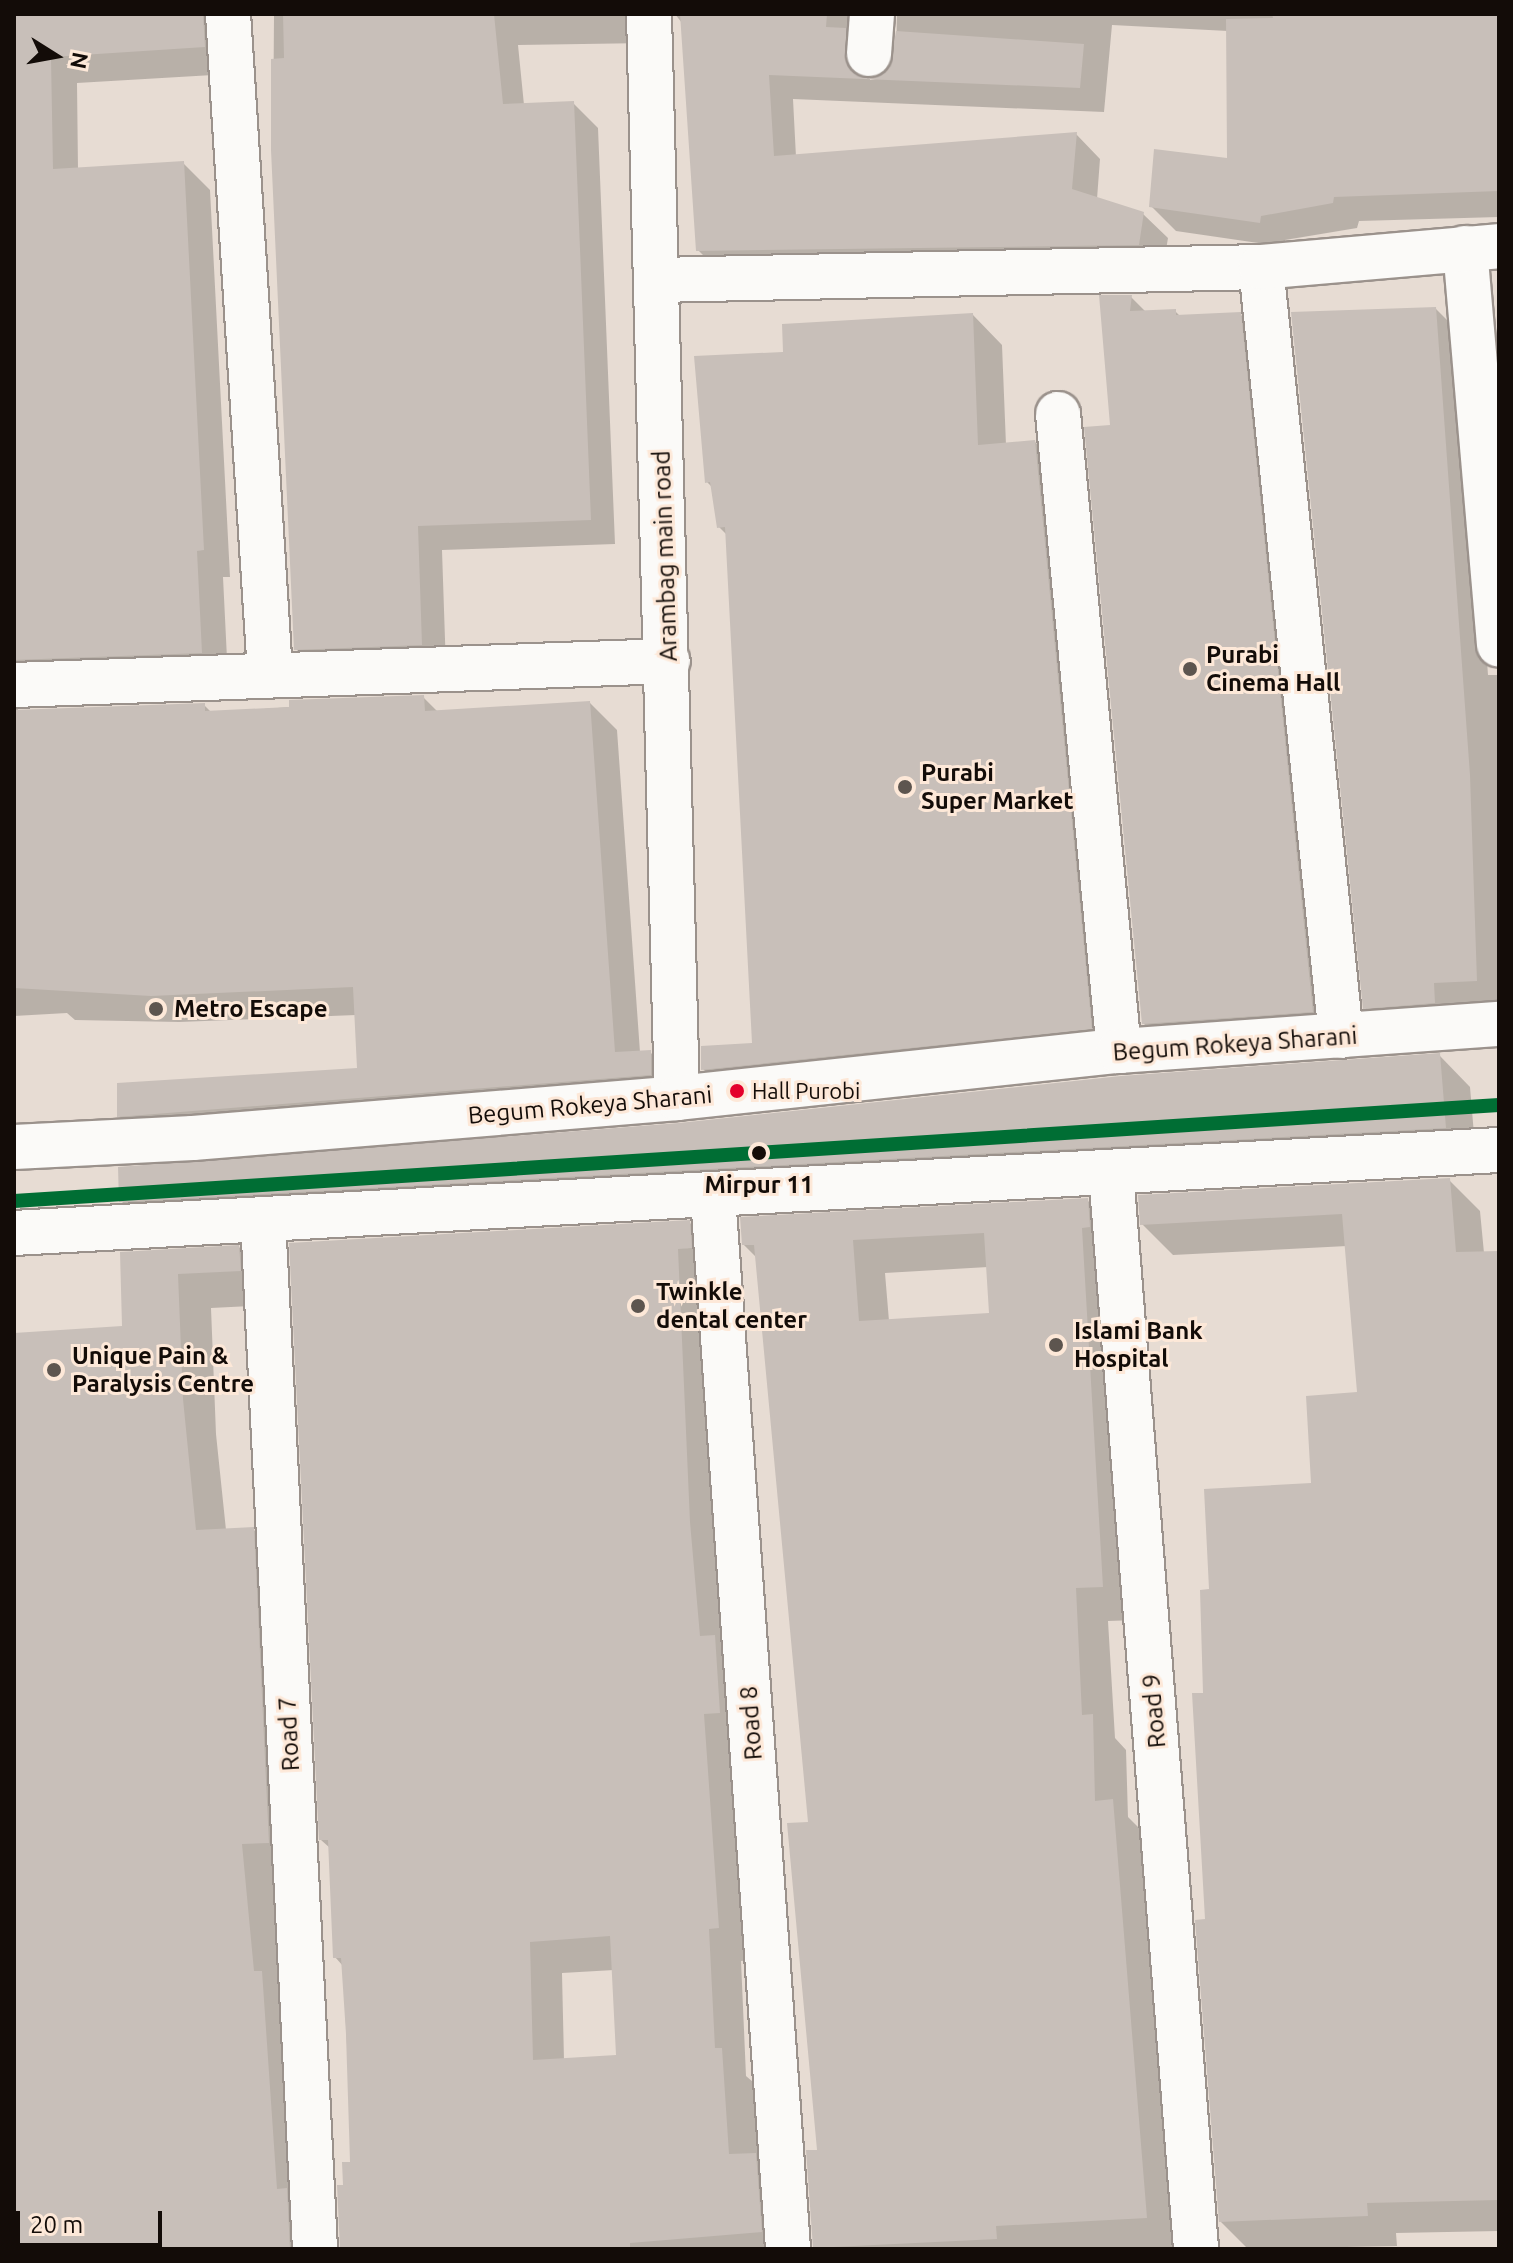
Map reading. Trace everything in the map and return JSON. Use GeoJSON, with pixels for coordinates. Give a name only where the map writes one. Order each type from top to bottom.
{"type":"FeatureCollection","features":[{"type":"Feature","properties":{"kind":"street"},"geometry":{"type":"LineString","coordinates":[[228,14],[270,672]]}},
{"type":"Feature","properties":{"kind":"street","name":"Arambag main road"},"geometry":{"type":"LineString","coordinates":[[649,14],[677,1098]]}},
{"type":"Feature","properties":{"kind":"street"},"geometry":{"type":"LineString","coordinates":[[657,280],[1261,267],[1482,247],[1499,645]]}},
{"type":"Feature","properties":{"kind":"street"},"geometry":{"type":"LineString","coordinates":[[1261,267],[1341,1036]]}},
{"type":"Feature","properties":{"kind":"street"},"geometry":{"type":"LineString","coordinates":[[1058,414],[1119,1051]]}},
{"type":"Feature","properties":{"kind":"street"},"geometry":{"type":"LineString","coordinates":[[14,685],[270,672],[668,661]]}},
{"type":"Feature","properties":{"kind":"street","name":"Begum Rokeya Sharani"},"geometry":{"type":"LineString","coordinates":[[14,1147],[193,1138],[677,1098],[1119,1051],[1499,1024]]}},
{"type":"Feature","properties":{"kind":"street"},"geometry":{"type":"LineString","coordinates":[[14,1233],[713,1197],[1499,1150]]}},
{"type":"Feature","properties":{"kind":"street","name":"Road 9"},"geometry":{"type":"LineString","coordinates":[[1111,1173],[1196,2249]]}},
{"type":"Feature","properties":{"kind":"street","name":"Road 8"},"geometry":{"type":"LineString","coordinates":[[713,1197],[788,2249]]}},
{"type":"Feature","properties":{"kind":"street","name":"Road 7"},"geometry":{"type":"LineString","coordinates":[[263,1219],[315,2249]]}},
{"type":"Feature","properties":{"kind":"building"},"geometry":{"type":"Polygon","coordinates":[[[14,14],[203,14],[205,47],[51,57],[53,169],[184,161],[204,550],[197,551],[202,653],[14,660],[14,14]]]}},
{"type":"Feature","properties":{"kind":"building"},"geometry":{"type":"Polygon","coordinates":[[[283,14],[494,14],[503,104],[574,101],[591,520],[418,526],[422,645],[294,650],[271,150],[271,59],[284,58],[283,14]]]}},
{"type":"Feature","properties":{"kind":"building"},"geometry":{"type":"Polygon","coordinates":[[[680,14],[827,14],[826,27],[846,28],[847,66],[868,79],[890,67],[896,31],[1084,44],[1080,88],[769,75],[774,156],[1077,132],[1072,189],[1144,212],[1139,245],[696,251],[680,14]]]}},
{"type":"Feature","properties":{"kind":"building"},"geometry":{"type":"Polygon","coordinates":[[[1272,14],[1499,14],[1499,191],[1334,197],[1333,203],[1261,216],[1260,223],[1149,207],[1154,149],[1227,158],[1226,19],[1273,18],[1272,14]]]}},
{"type":"Feature","properties":{"kind":"building","name":"Purabi Cinema Hall"},"geometry":{"type":"Polygon","coordinates":[[[1099,295],[1132,295],[1130,311],[1176,309],[1176,315],[1241,312],[1313,1012],[1142,1024],[1084,427],[1110,425],[1099,295]]]}},
{"type":"Feature","properties":{"kind":"building"},"geometry":{"type":"Polygon","coordinates":[[[1436,307],[1470,775],[1477,981],[1434,983],[1435,1003],[1363,1009],[1291,312],[1436,307]]]}},
{"type":"Feature","properties":{"kind":"building","name":"Purabi Super Market"},"geometry":{"type":"Polygon","coordinates":[[[973,313],[978,445],[1035,440],[1092,1029],[701,1070],[701,1046],[752,1043],[725,527],[717,528],[710,482],[705,483],[694,356],[783,352],[782,324],[973,313]]]}},
{"type":"Feature","properties":{"kind":"building"},"geometry":{"type":"Polygon","coordinates":[[[424,695],[425,711],[590,701],[615,1052],[651,1050],[651,1075],[117,1117],[117,1083],[357,1068],[353,987],[151,996],[14,988],[14,710],[205,703],[205,711],[289,707],[289,700],[424,695]]]}},
{"type":"Feature","properties":{"kind":"building"},"geometry":{"type":"Polygon","coordinates":[[[1440,1053],[1446,1128],[119,1202],[118,1167],[679,1123],[1121,1076],[1440,1053]]]}},
{"type":"Feature","properties":{"kind":"building"},"geometry":{"type":"Polygon","coordinates":[[[1450,1178],[1456,1252],[1499,1251],[1499,2200],[1367,2203],[1368,2216],[1219,2222],[1195,1920],[1205,1919],[1192,1693],[1203,1693],[1200,1590],[1209,1589],[1204,1489],[1311,1483],[1306,1396],[1357,1392],[1342,1214],[1140,1225],[1138,1195],[1450,1178]]]}},
{"type":"Feature","properties":{"kind":"building"},"geometry":{"type":"Polygon","coordinates":[[[1088,1198],[1090,1227],[1082,1228],[1103,1587],[1076,1588],[1082,1715],[1093,1714],[1095,1801],[1113,1799],[1147,2218],[996,2226],[997,2239],[813,2248],[806,2150],[817,2150],[787,1823],[808,1822],[754,1245],[742,1245],[740,1217],[1088,1198]],[[984,1233],[853,1240],[859,1321],[989,1313],[984,1233]]]}},
{"type":"Feature","properties":{"kind":"building"},"geometry":{"type":"Polygon","coordinates":[[[690,1220],[692,1248],[678,1249],[690,1522],[700,1636],[715,1635],[720,1713],[704,1714],[719,1928],[709,1929],[715,2048],[722,2048],[729,2154],[756,2153],[762,2232],[630,2243],[630,2249],[340,2249],[337,2185],[343,2185],[342,2162],[350,2162],[346,2034],[341,1958],[333,1958],[328,1840],[319,1840],[289,1243],[690,1220]],[[610,1936],[530,1942],[533,2060],[616,2055],[610,1936]]]}},
{"type":"Feature","properties":{"kind":"building"},"geometry":{"type":"Polygon","coordinates":[[[239,1245],[241,1271],[178,1274],[183,1399],[196,1530],[254,1527],[269,1843],[242,1844],[254,1971],[262,1971],[277,2189],[287,2188],[290,2249],[14,2249],[14,1333],[122,1326],[120,1252],[239,1245]]]}},
{"type":"Feature","properties":{"kind":"transit line"},"geometry":{"type":"LineString","coordinates":[[14,1201],[1499,1105]]}},
{"type":"Feature","properties":{"kind":"place","name":"Purabi Cinema Hall"},"geometry":{"type":"Point","coordinates":[1190,669]}},
{"type":"Feature","properties":{"kind":"place","name":"Purabi Super Market"},"geometry":{"type":"Point","coordinates":[905,787]}},
{"type":"Feature","properties":{"kind":"place","name":"Metro Escape"},"geometry":{"type":"Point","coordinates":[156,1009]}},
{"type":"Feature","properties":{"kind":"place","name":"Hall Purobi"},"geometry":{"type":"Point","coordinates":[737,1091]}},
{"type":"Feature","properties":{"kind":"place","name":"Mirpur 11"},"geometry":{"type":"Point","coordinates":[759,1153]}},
{"type":"Feature","properties":{"kind":"place","name":"Twinkle dental center"},"geometry":{"type":"Point","coordinates":[638,1306]}},
{"type":"Feature","properties":{"kind":"place","name":"Islami Bank Hospital"},"geometry":{"type":"Point","coordinates":[1056,1345]}},
{"type":"Feature","properties":{"kind":"place","name":"Unique Pain & Paralysis Centre"},"geometry":{"type":"Point","coordinates":[54,1370]}}]}
